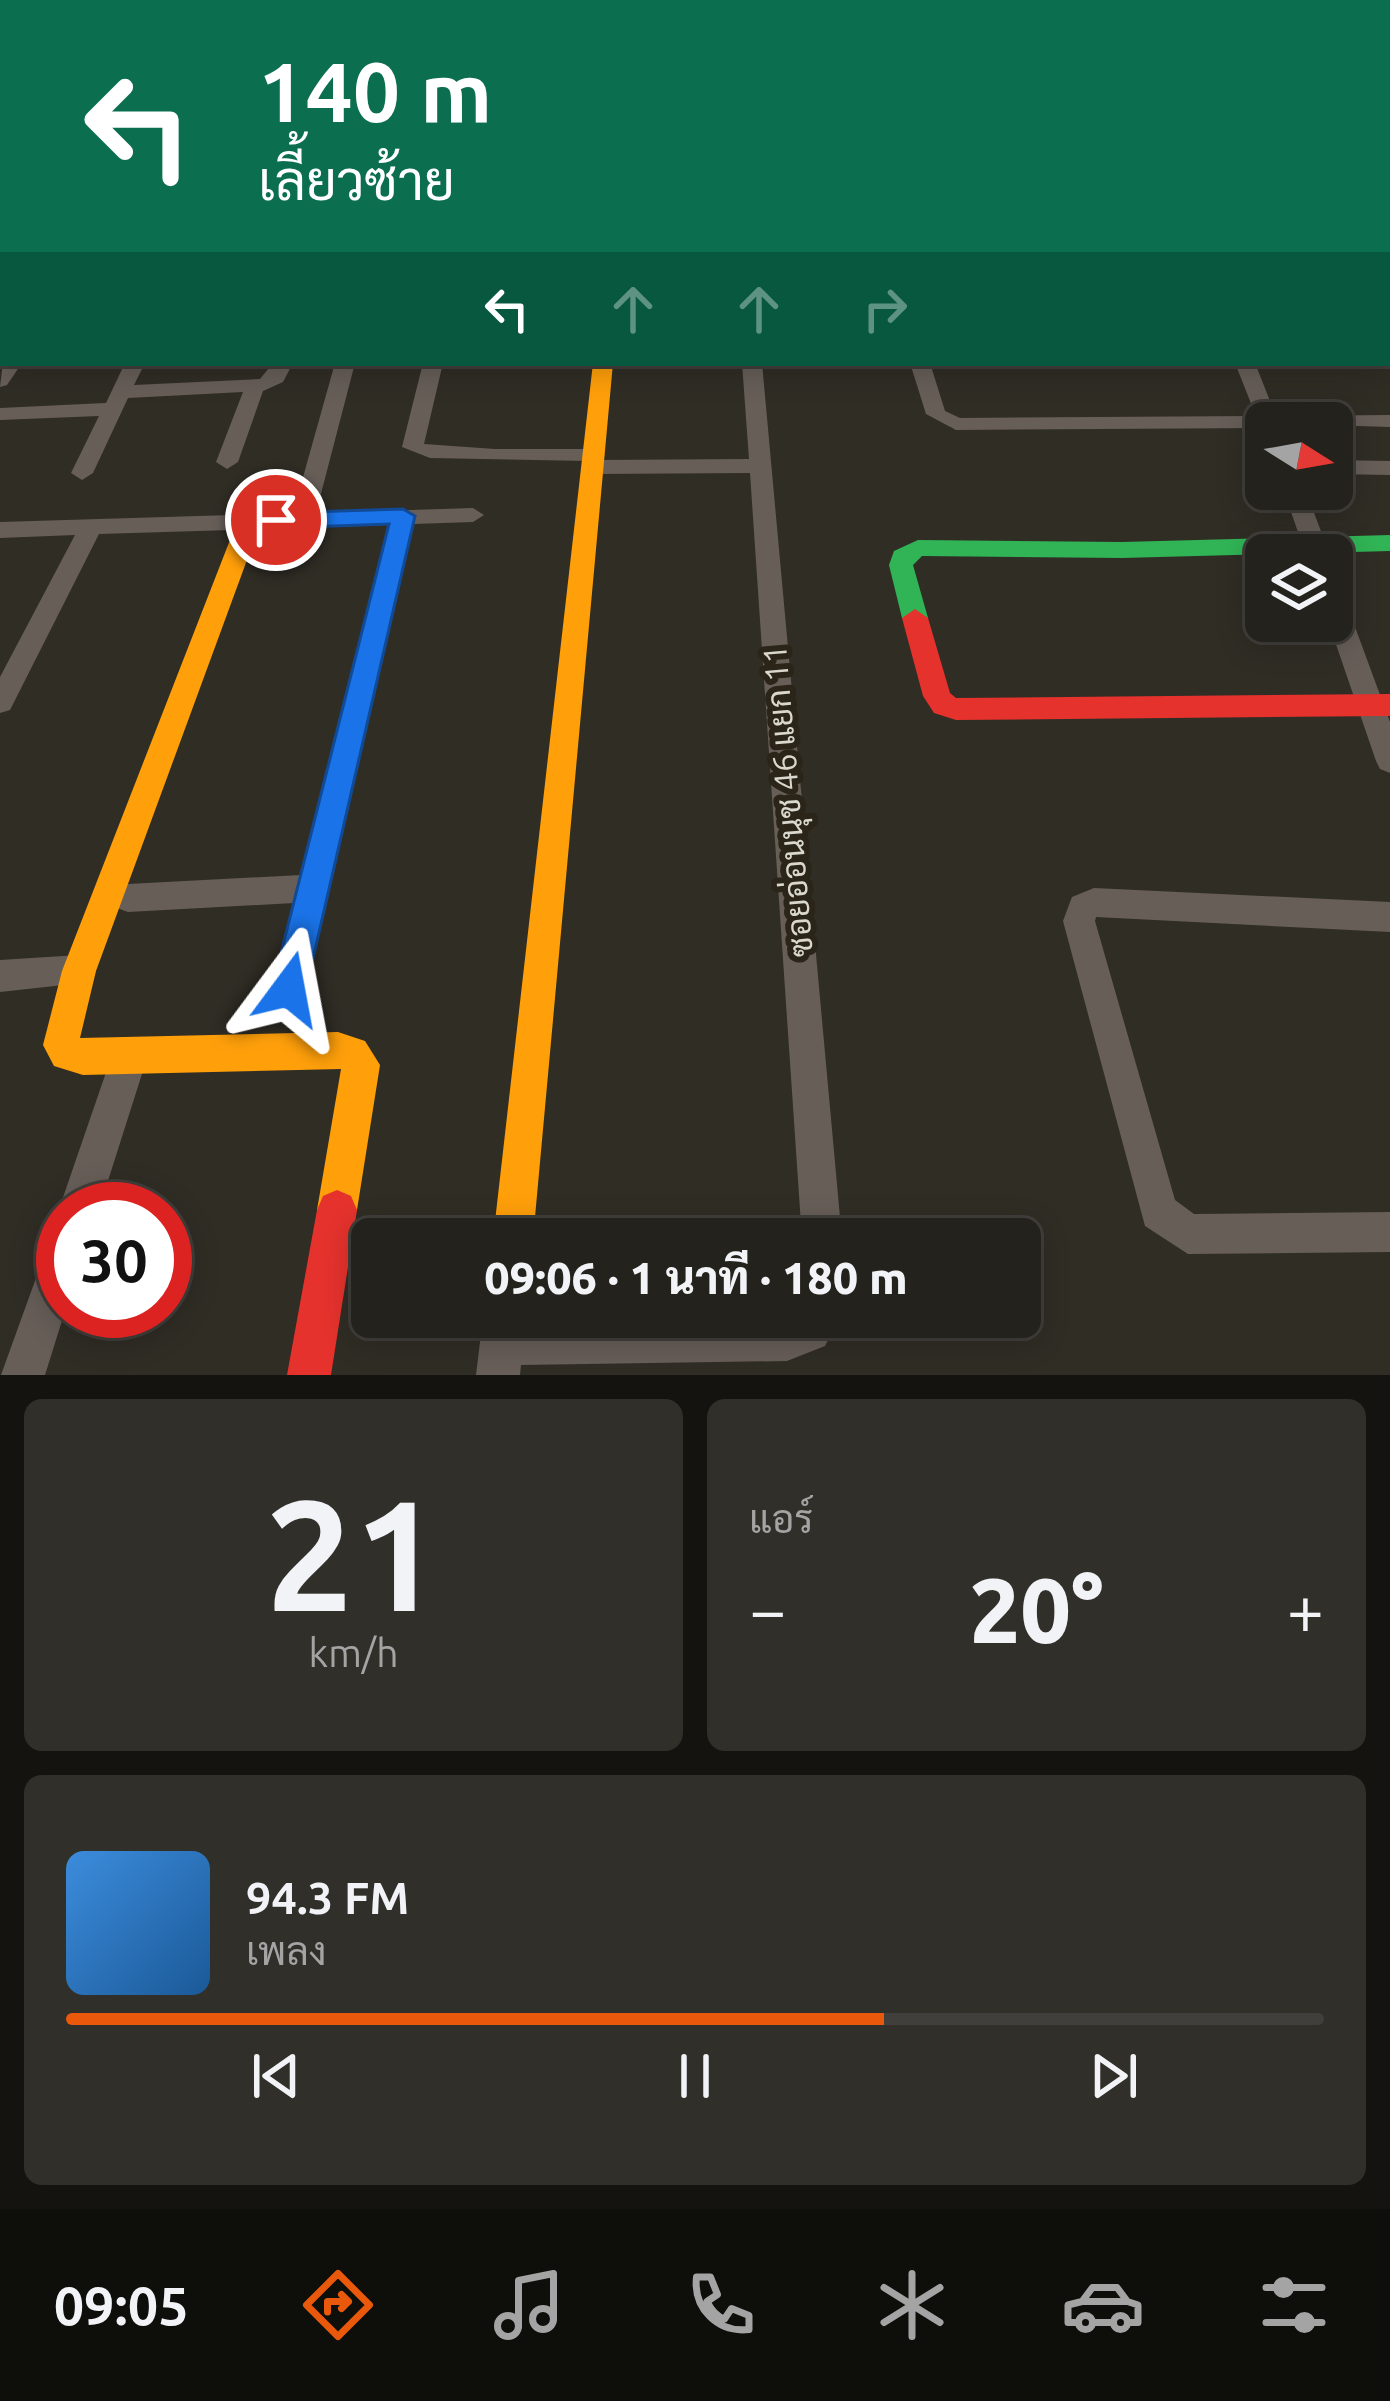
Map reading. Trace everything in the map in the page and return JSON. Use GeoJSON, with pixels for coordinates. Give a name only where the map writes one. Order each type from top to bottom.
{"type":"FeatureCollection","features":[{"type":"Feature","properties":{"kind":"street"},"geometry":{"type":"LineString","coordinates":[[82,473],[124,397],[134,366]]}},
{"type":"Feature","properties":{"kind":"street"},"geometry":{"type":"LineString","coordinates":[[124,397],[151,366]]}},
{"type":"Feature","properties":{"kind":"street"},"geometry":{"type":"LineString","coordinates":[[0,414],[124,397],[255,387],[272,383],[281,366]]}},
{"type":"Feature","properties":{"kind":"street"},"geometry":{"type":"LineString","coordinates":[[303,520],[344,366]]}},
{"type":"Feature","properties":{"kind":"street"},"geometry":{"type":"LineString","coordinates":[[433,366],[412,447],[593,461],[760,466]]}},
{"type":"Feature","properties":{"kind":"street"},"geometry":{"type":"LineString","coordinates":[[514,1218],[603,366]]}},
{"type":"Feature","properties":{"kind":"street","name":"ซอยอ่อนนุช 46 แยก 11"},"geometry":{"type":"LineString","coordinates":[[752,366],[820,1218]]}},
{"type":"Feature","properties":{"kind":"street"},"geometry":{"type":"LineString","coordinates":[[921,366],[936,414],[956,424],[1245,421]]}},
{"type":"Feature","properties":{"kind":"street"},"geometry":{"type":"LineString","coordinates":[[1246,366],[1260,402]]}},
{"type":"Feature","properties":{"kind":"street"},"geometry":{"type":"LineString","coordinates":[[227,462],[255,387]]}},
{"type":"Feature","properties":{"kind":"street"},"geometry":{"type":"LineString","coordinates":[[1353,421],[1390,421]]}},
{"type":"Feature","properties":{"kind":"street"},"geometry":{"type":"LineString","coordinates":[[1353,467],[1390,468]]}},
{"type":"Feature","properties":{"kind":"street"},"geometry":{"type":"LineString","coordinates":[[0,530],[473,515]]}},
{"type":"Feature","properties":{"kind":"street"},"geometry":{"type":"LineString","coordinates":[[289,989],[403,516]]}},
{"type":"Feature","properties":{"kind":"street"},"geometry":{"type":"LineString","coordinates":[[249,522],[79,971],[61,1045],[67,1053],[83,1057],[338,1050],[352,1054],[362,1065],[309,1375]]}},
{"type":"Feature","properties":{"kind":"street"},"geometry":{"type":"LineString","coordinates":[[0,703],[91,527]]}},
{"type":"Feature","properties":{"kind":"street"},"geometry":{"type":"LineString","coordinates":[[1353,547],[1390,543]]}},
{"type":"Feature","properties":{"kind":"street"},"geometry":{"type":"LineString","coordinates":[[1245,550],[919,548],[902,557],[902,565],[937,696],[944,706],[969,710],[1379,705]]}},
{"type":"Feature","properties":{"kind":"street"},"geometry":{"type":"LineString","coordinates":[[1352,642],[1379,705],[1390,760]]}},
{"type":"Feature","properties":{"kind":"street"},"geometry":{"type":"LineString","coordinates":[[128,898],[314,888]]}},
{"type":"Feature","properties":{"kind":"street"},"geometry":{"type":"LineString","coordinates":[[1390,917],[1094,902],[1083,908],[1079,922],[1160,1212],[1171,1225],[1188,1234],[1390,1232]]}},
{"type":"Feature","properties":{"kind":"street"},"geometry":{"type":"LineString","coordinates":[[0,976],[79,971]]}},
{"type":"Feature","properties":{"kind":"street"},"geometry":{"type":"LineString","coordinates":[[88,1182],[130,1055]]}},
{"type":"Feature","properties":{"kind":"street"},"geometry":{"type":"LineString","coordinates":[[23,1375],[36,1336]]}},
{"type":"Feature","properties":{"kind":"street"},"geometry":{"type":"LineString","coordinates":[[501,1346],[792,1338]]}},
{"type":"Feature","properties":{"kind":"traffic: fast"},"geometry":{"type":"LineString","coordinates":[[915,618],[901,565],[902,557],[918,548],[1122,550],[1390,543]]}},
{"type":"Feature","properties":{"kind":"traffic: slow"},"geometry":{"type":"LineString","coordinates":[[515,1218],[603,366]]}},
{"type":"Feature","properties":{"kind":"traffic: slow"},"geometry":{"type":"LineString","coordinates":[[249,522],[79,971],[61,1045],[67,1053],[83,1057],[338,1050],[352,1054],[362,1065],[337,1210]]}},
{"type":"Feature","properties":{"kind":"traffic: jam"},"geometry":{"type":"LineString","coordinates":[[915,618],[937,696],[944,706],[956,709],[1390,705]]}},
{"type":"Feature","properties":{"kind":"traffic: jam"},"geometry":{"type":"LineString","coordinates":[[309,1375],[337,1210]]}},
{"type":"Feature","properties":{"kind":"route"},"geometry":{"type":"LineString","coordinates":[[276,520],[403,516],[289,989]]}}]}
